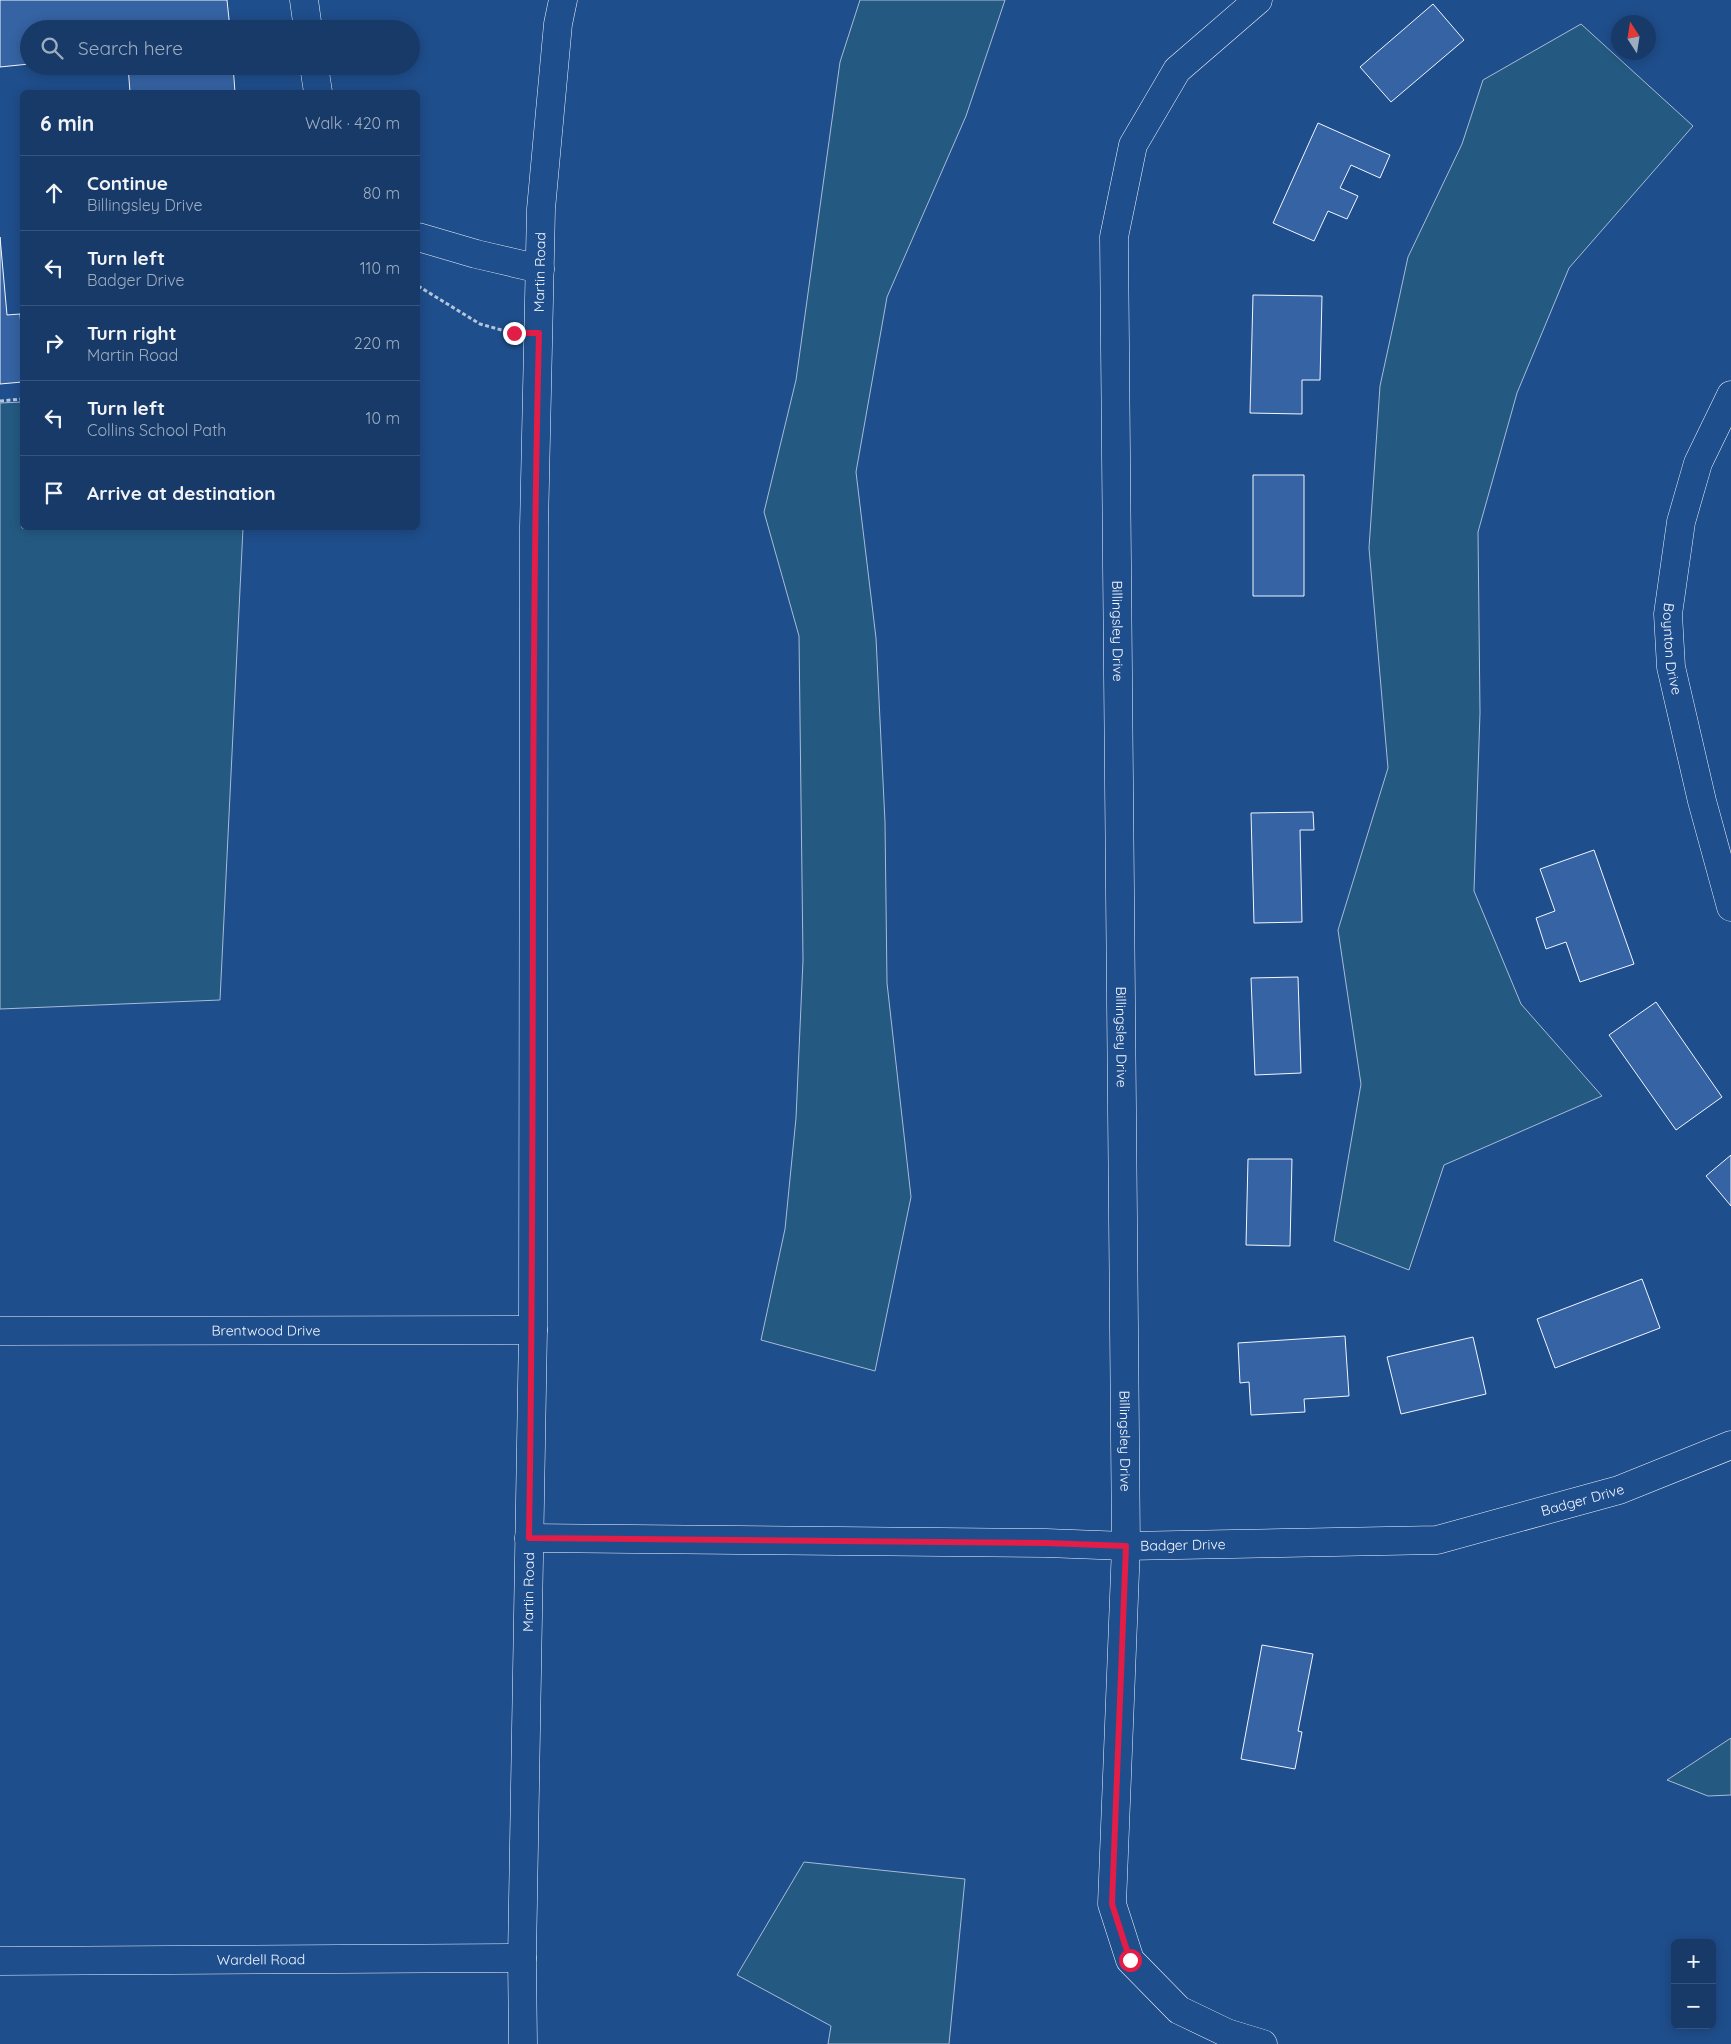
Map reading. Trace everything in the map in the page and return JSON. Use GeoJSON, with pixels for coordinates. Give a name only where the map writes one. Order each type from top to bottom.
{"type":"FeatureCollection","features":[{"type":"Feature","properties":{"kind":"street"},"geometry":{"type":"LineString","coordinates":[[304,0],[307,20]]}},
{"type":"Feature","properties":{"kind":"street","name":"Martin Road"},"geometry":{"type":"LineString","coordinates":[[524,2044],[522,1958],[533,1330],[534,537],[540,269],[544,180],[558,24],[563,0]]}},
{"type":"Feature","properties":{"kind":"street","name":"Billingsley Drive"},"geometry":{"type":"LineString","coordinates":[[1258,0],[1177,70],[1133,145],[1114,237],[1126,1546],[1112,1904],[1130,1960],[1179,2010],[1227,2033],[1263,2044]]}},
{"type":"Feature","properties":{"kind":"street"},"geometry":{"type":"LineString","coordinates":[[315,75],[318,90]]}},
{"type":"Feature","properties":{"kind":"street"},"geometry":{"type":"LineString","coordinates":[[420,238],[476,254],[540,269]]}},
{"type":"Feature","properties":{"kind":"street","name":"Boynton Drive"},"geometry":{"type":"LineString","coordinates":[[1731,395],[1698,463],[1681,522],[1668,614],[1671,667],[1702,801],[1731,907]]}},
{"type":"Feature","properties":{"kind":"street","name":"Brentwood Drive"},"geometry":{"type":"LineString","coordinates":[[0,1331],[533,1330]]}},
{"type":"Feature","properties":{"kind":"street","name":"Badger Drive"},"geometry":{"type":"LineString","coordinates":[[529,1538],[1026,1543],[1126,1546],[1437,1540],[1619,1490],[1731,1445]]}},
{"type":"Feature","properties":{"kind":"street","name":"Wardell Road"},"geometry":{"type":"LineString","coordinates":[[0,1961],[522,1958]]}},
{"type":"Feature","properties":{"kind":"path"},"geometry":{"type":"LineString","coordinates":[[420,287],[480,324],[514,333],[539,333]]}},
{"type":"Feature","properties":{"kind":"path"},"geometry":{"type":"LineString","coordinates":[[0,401],[20,400]]}},
{"type":"Feature","properties":{"kind":"shaded area"},"geometry":{"type":"Polygon","coordinates":[[[860,0],[1005,0],[966,116],[887,297],[856,472],[876,638],[885,822],[887,983],[911,1197],[875,1371],[761,1340],[785,1229],[796,1118],[803,960],[799,636],[764,512],[796,380],[840,62],[860,0]]]}},
{"type":"Feature","properties":{"kind":"shaded area"},"geometry":{"type":"Polygon","coordinates":[[[1581,24],[1611,51],[1611,60],[1621,60],[1693,126],[1569,268],[1517,393],[1478,532],[1480,713],[1474,891],[1521,1004],[1602,1096],[1444,1165],[1409,1270],[1334,1241],[1361,1084],[1338,930],[1388,768],[1369,548],[1380,386],[1408,257],[1462,144],[1483,80],[1581,24]]]}},
{"type":"Feature","properties":{"kind":"shaded area"},"geometry":{"type":"Polygon","coordinates":[[[20,402],[20,530],[243,530],[220,1000],[0,1009],[0,403],[20,402]]]}},
{"type":"Feature","properties":{"kind":"shaded area"},"geometry":{"type":"Polygon","coordinates":[[[1731,1738],[1731,1795],[1708,1796],[1667,1780],[1731,1738]]]}},
{"type":"Feature","properties":{"kind":"shaded area"},"geometry":{"type":"Polygon","coordinates":[[[804,1862],[965,1879],[949,2044],[828,2044],[831,2026],[737,1975],[804,1862]]]}},
{"type":"Feature","properties":{"kind":"building"},"geometry":{"type":"Polygon","coordinates":[[[0,0],[227,0],[229,20],[20,20],[20,65],[0,67],[0,0]]]}},
{"type":"Feature","properties":{"kind":"building"},"geometry":{"type":"Polygon","coordinates":[[[1433,4],[1464,40],[1391,102],[1360,67],[1433,4]]]}},
{"type":"Feature","properties":{"kind":"building"},"geometry":{"type":"Polygon","coordinates":[[[129,75],[234,75],[235,90],[130,90],[129,75]]]}},
{"type":"Feature","properties":{"kind":"building"},"geometry":{"type":"Polygon","coordinates":[[[1318,123],[1390,155],[1380,178],[1351,165],[1340,188],[1358,196],[1347,219],[1328,211],[1314,241],[1273,223],[1318,123]]]}},
{"type":"Feature","properties":{"kind":"building"},"geometry":{"type":"Polygon","coordinates":[[[0,237],[7,315],[20,314],[20,382],[0,384],[0,237]]]}},
{"type":"Feature","properties":{"kind":"building"},"geometry":{"type":"Polygon","coordinates":[[[1253,295],[1322,296],[1320,380],[1302,380],[1302,414],[1250,413],[1253,295]]]}},
{"type":"Feature","properties":{"kind":"building"},"geometry":{"type":"Polygon","coordinates":[[[1253,475],[1304,475],[1304,596],[1253,596],[1253,475]]]}},
{"type":"Feature","properties":{"kind":"building"},"geometry":{"type":"Polygon","coordinates":[[[1313,812],[1314,830],[1300,830],[1302,922],[1254,923],[1251,813],[1313,812]]]}},
{"type":"Feature","properties":{"kind":"building"},"geometry":{"type":"Polygon","coordinates":[[[1594,850],[1634,964],[1580,982],[1566,942],[1546,949],[1536,918],[1555,911],[1540,869],[1594,850]]]}},
{"type":"Feature","properties":{"kind":"building"},"geometry":{"type":"Polygon","coordinates":[[[1298,977],[1301,1073],[1255,1075],[1251,978],[1298,977]]]}},
{"type":"Feature","properties":{"kind":"building"},"geometry":{"type":"Polygon","coordinates":[[[1656,1002],[1722,1097],[1676,1130],[1609,1035],[1656,1002]]]}},
{"type":"Feature","properties":{"kind":"building"},"geometry":{"type":"Polygon","coordinates":[[[1731,1155],[1731,1206],[1706,1176],[1731,1155]]]}},
{"type":"Feature","properties":{"kind":"building"},"geometry":{"type":"Polygon","coordinates":[[[1248,1159],[1292,1159],[1290,1246],[1246,1245],[1248,1159]]]}},
{"type":"Feature","properties":{"kind":"building"},"geometry":{"type":"Polygon","coordinates":[[[1642,1279],[1660,1328],[1555,1368],[1537,1319],[1642,1279]]]}},
{"type":"Feature","properties":{"kind":"building"},"geometry":{"type":"Polygon","coordinates":[[[1345,1336],[1349,1396],[1304,1399],[1305,1412],[1251,1415],[1249,1382],[1240,1383],[1238,1343],[1345,1336]]]}},
{"type":"Feature","properties":{"kind":"building"},"geometry":{"type":"Polygon","coordinates":[[[1473,1337],[1486,1394],[1401,1414],[1387,1357],[1473,1337]]]}},
{"type":"Feature","properties":{"kind":"building"},"geometry":{"type":"Polygon","coordinates":[[[1262,1645],[1313,1654],[1298,1731],[1302,1732],[1295,1769],[1241,1759],[1262,1645]]]}},
{"type":"Feature","properties":{"kind":"route"},"geometry":{"type":"LineString","coordinates":[[514,333],[539,333],[534,527],[533,1330],[529,1538],[1046,1543],[1126,1546],[1112,1904],[1130,1960]]}}]}
